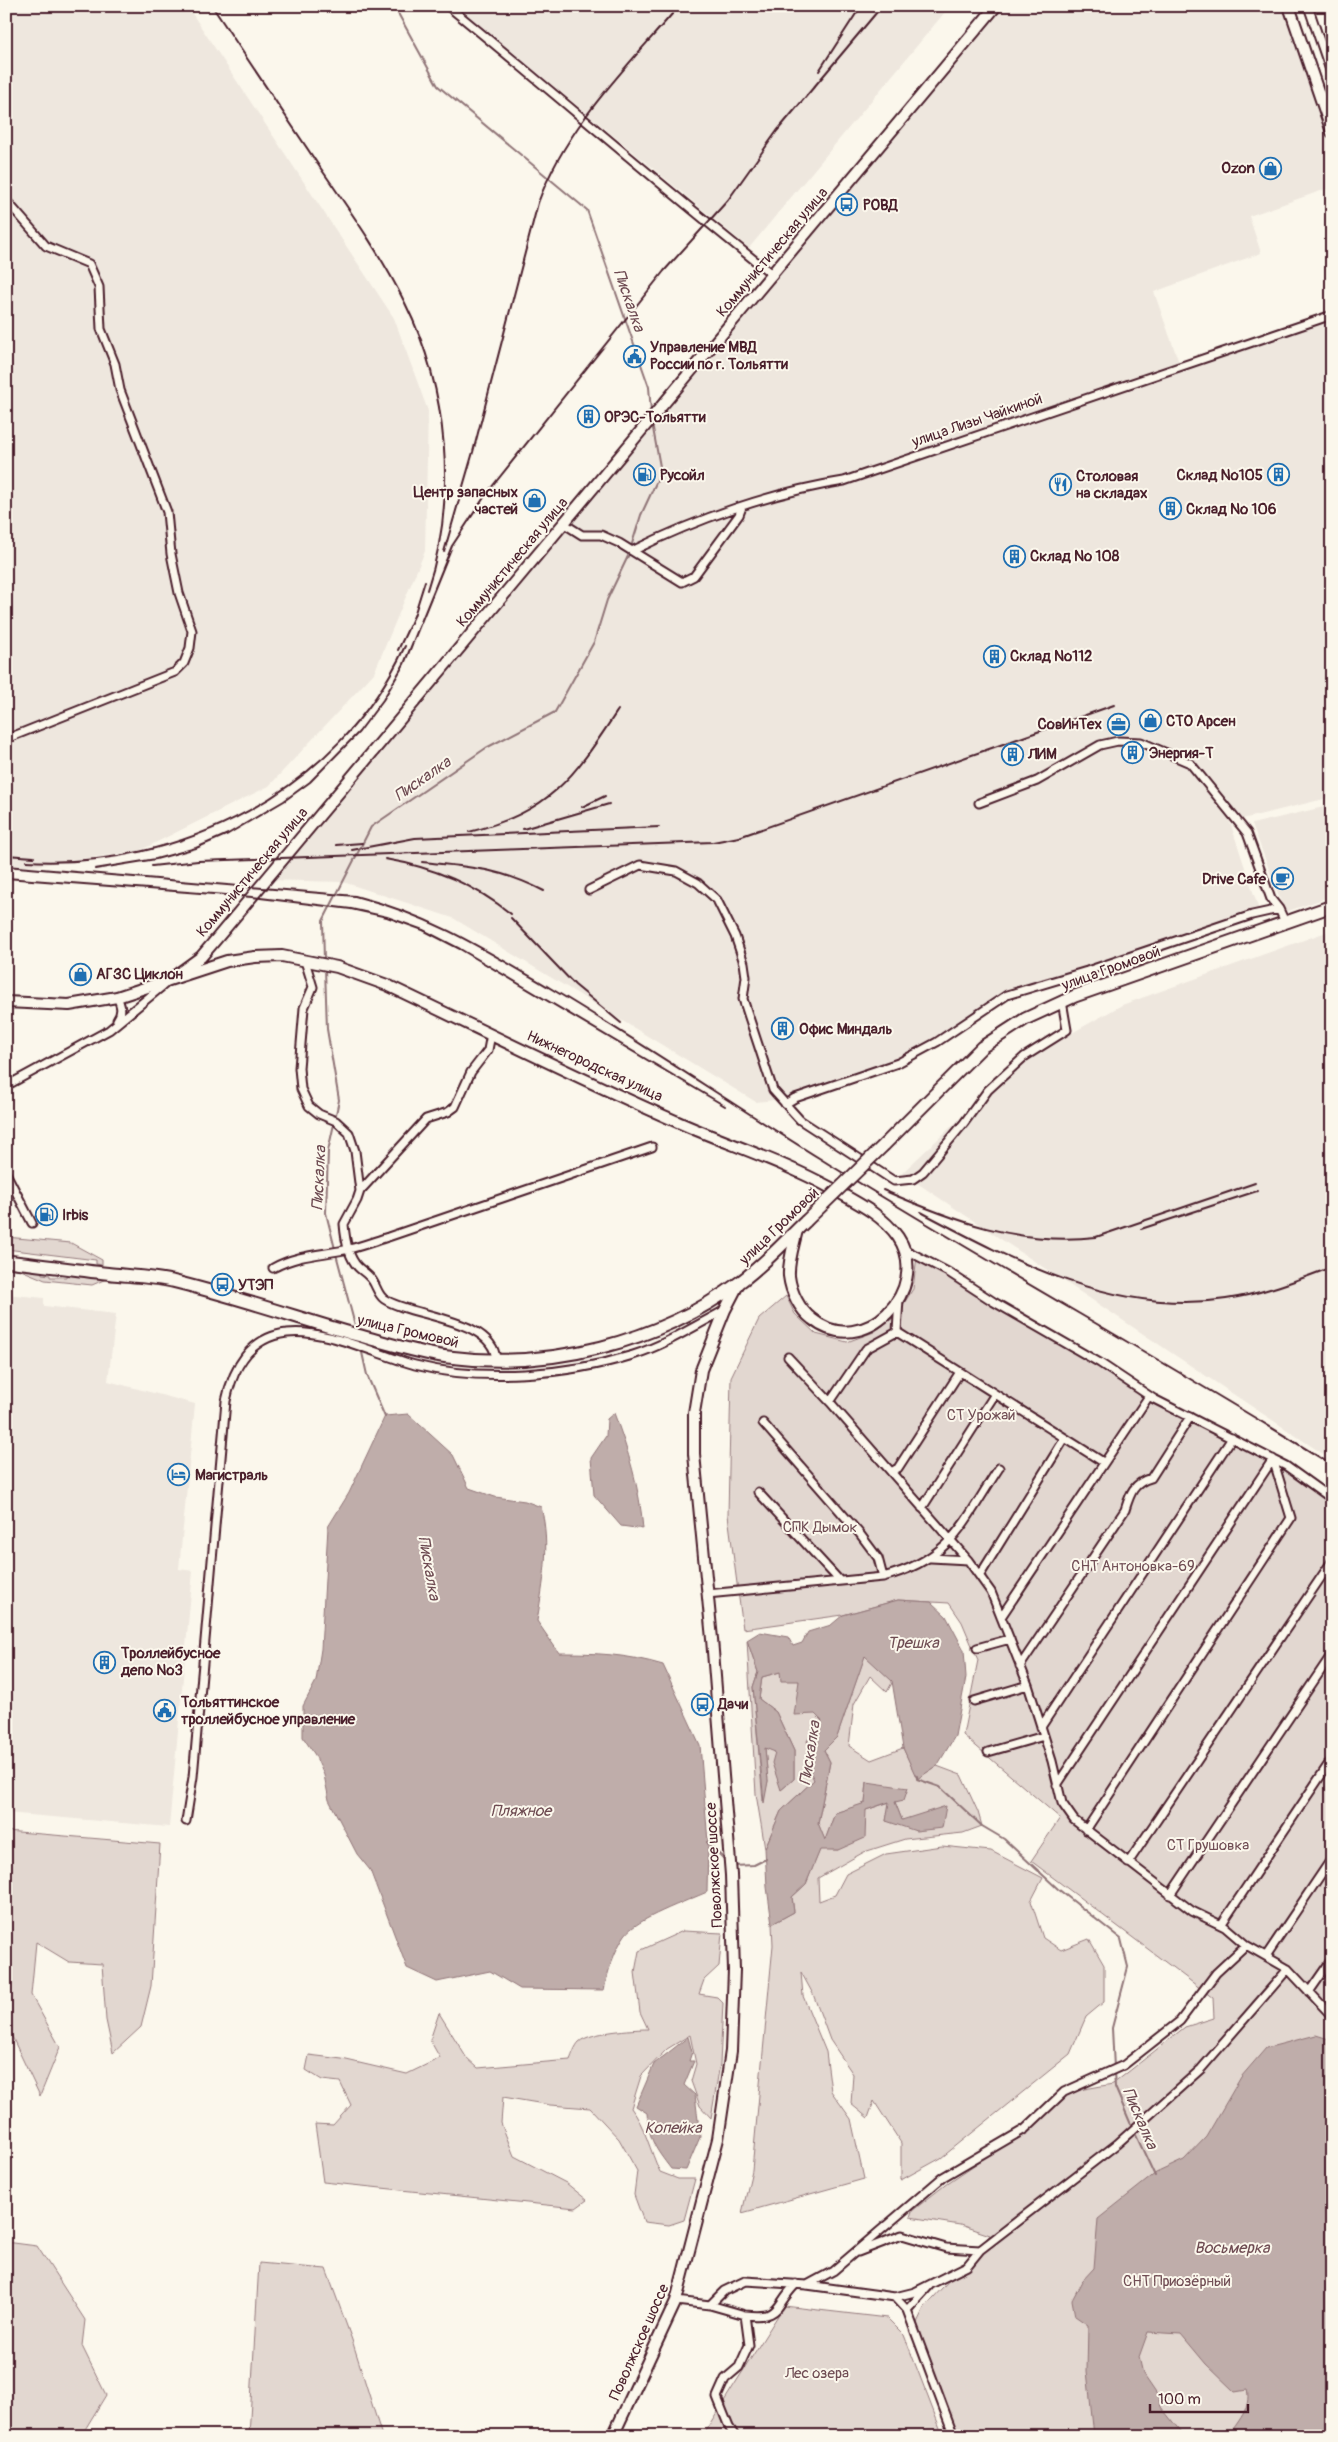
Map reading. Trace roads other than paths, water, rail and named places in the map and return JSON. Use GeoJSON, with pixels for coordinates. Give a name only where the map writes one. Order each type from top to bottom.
{"type":"FeatureCollection","features":[{"type":"Feature","properties":{"kind":"main road","name":"Коммунистическая улица"},"geometry":{"type":"LineString","coordinates":[[172,978],[201,956],[218,937],[563,523],[773,276],[996,6]]}},
{"type":"Feature","properties":{"kind":"main road"},"geometry":{"type":"LineString","coordinates":[[1289,6],[1332,132]]}},
{"type":"Feature","properties":{"kind":"main road","name":"улица Громовой"},"geometry":{"type":"LineString","coordinates":[[6,1261],[169,1281],[412,1350],[447,1357],[496,1360],[556,1356],[592,1350],[646,1333],[692,1312],[739,1283],[767,1261],[982,1046],[1025,1019],[1062,1002],[1332,906]]}},
{"type":"Feature","properties":{"kind":"main road","name":"Нижнегородская улица"},"geometry":{"type":"LineString","coordinates":[[6,1002],[69,1005],[117,997],[226,961],[255,957],[282,956],[337,967],[387,985],[680,1123],[768,1157],[815,1179],[869,1209],[897,1236],[907,1255],[908,1277],[899,1299],[884,1317],[866,1328],[849,1333],[832,1331],[817,1323],[802,1311],[789,1275],[797,1230]]}},
{"type":"Feature","properties":{"kind":"main road","name":"Поволжское шоссе"},"geometry":{"type":"LineString","coordinates":[[614,2436],[676,2301],[718,2139],[731,2051],[734,1970],[732,1875],[694,1454],[694,1413],[702,1370],[724,1310],[739,1283]]}},
{"type":"Feature","properties":{"kind":"street"},"geometry":{"type":"LineString","coordinates":[[448,6],[554,93],[628,158],[773,276]]}},
{"type":"Feature","properties":{"kind":"street"},"geometry":{"type":"LineString","coordinates":[[1308,6],[1332,76]]}},
{"type":"Feature","properties":{"kind":"street"},"geometry":{"type":"LineString","coordinates":[[6,200],[46,246],[89,264],[99,287],[101,330],[115,364],[120,390],[167,512],[171,554],[179,593],[192,631],[190,648],[184,663],[175,672],[6,740]]}},
{"type":"Feature","properties":{"kind":"street","name":"улица Лизы Чайкиной"},"geometry":{"type":"LineString","coordinates":[[632,551],[656,539],[783,492],[844,480],[1332,315]]}},
{"type":"Feature","properties":{"kind":"street"},"geometry":{"type":"LineString","coordinates":[[563,523],[582,535],[601,535],[632,551],[682,582],[694,576],[739,515],[742,506]]}},
{"type":"Feature","properties":{"kind":"street"},"geometry":{"type":"LineString","coordinates":[[979,803],[1037,782],[1100,745],[1118,741],[1142,742],[1190,763],[1247,833],[1271,899],[1279,909],[1285,922]]}},
{"type":"Feature","properties":{"kind":"street"},"geometry":{"type":"LineString","coordinates":[[588,890],[640,865],[676,871],[698,883],[717,900],[735,936],[744,963],[746,977],[743,999],[773,1090],[800,1120],[894,1181],[913,1179],[923,1172],[988,1090],[1024,1057],[1067,1030],[1062,1002]]}},
{"type":"Feature","properties":{"kind":"street"},"geometry":{"type":"LineString","coordinates":[[785,1104],[795,1098],[898,1063],[937,1042],[1007,995],[1087,971],[1252,915],[1279,909]]}},
{"type":"Feature","properties":{"kind":"street"},"geometry":{"type":"LineString","coordinates":[[305,961],[313,986],[304,1008],[299,1068],[301,1089],[309,1106],[319,1114],[336,1121],[349,1133],[355,1151],[360,1191]]}},
{"type":"Feature","properties":{"kind":"street","name":"Коммунистическая улица"},"geometry":{"type":"LineString","coordinates":[[6,1086],[109,1030],[172,978]]}},
{"type":"Feature","properties":{"kind":"street"},"geometry":{"type":"LineString","coordinates":[[109,1030],[121,1015],[121,1006],[117,997]]}},
{"type":"Feature","properties":{"kind":"street"},"geometry":{"type":"LineString","coordinates":[[490,1034],[488,1050],[472,1072],[455,1107],[448,1112],[426,1119],[360,1191],[344,1224],[349,1249],[356,1266],[371,1278],[385,1300],[470,1329],[488,1340],[494,1347],[496,1360]]}},
{"type":"Feature","properties":{"kind":"street"},"geometry":{"type":"LineString","coordinates":[[272,1268],[309,1254],[349,1249],[652,1147]]}},
{"type":"Feature","properties":{"kind":"street"},"geometry":{"type":"LineString","coordinates":[[6,1173],[32,1223]]}},
{"type":"Feature","properties":{"kind":"street"},"geometry":{"type":"LineString","coordinates":[[904,1249],[948,1272],[994,1302],[1100,1363],[1149,1396],[1273,1459],[1332,1499]]}},
{"type":"Feature","properties":{"kind":"street"},"geometry":{"type":"LineString","coordinates":[[897,1332],[899,1299]]}},
{"type":"Feature","properties":{"kind":"street"},"geometry":{"type":"LineString","coordinates":[[186,1821],[193,1777],[226,1401],[230,1380],[240,1360],[272,1337],[300,1332],[321,1336],[416,1365],[437,1369],[479,1374],[557,1370],[633,1355],[678,1335],[724,1310]]}},
{"type":"Feature","properties":{"kind":"street"},"geometry":{"type":"LineString","coordinates":[[897,1332],[1103,1462]]}},
{"type":"Feature","properties":{"kind":"street"},"geometry":{"type":"LineString","coordinates":[[830,1402],[866,1349],[897,1332]]}},
{"type":"Feature","properties":{"kind":"street"},"geometry":{"type":"LineString","coordinates":[[788,1358],[830,1402],[968,1560],[991,1592],[1028,1686],[1062,1803],[1074,1820],[1192,1911],[1220,1925],[1246,1945],[1288,1969],[1332,2016]]}},
{"type":"Feature","properties":{"kind":"street"},"geometry":{"type":"LineString","coordinates":[[891,1472],[898,1468],[960,1372]]}},
{"type":"Feature","properties":{"kind":"street"},"geometry":{"type":"LineString","coordinates":[[922,1508],[995,1394]]}},
{"type":"Feature","properties":{"kind":"street"},"geometry":{"type":"LineString","coordinates":[[1001,1618],[1103,1462],[1149,1396]]}},
{"type":"Feature","properties":{"kind":"street"},"geometry":{"type":"LineString","coordinates":[[1020,1666],[1125,1510],[1133,1488],[1150,1478],[1190,1417]]}},
{"type":"Feature","properties":{"kind":"street"},"geometry":{"type":"LineString","coordinates":[[763,1423],[860,1534],[878,1558],[883,1577]]}},
{"type":"Feature","properties":{"kind":"street"},"geometry":{"type":"LineString","coordinates":[[980,1575],[1065,1438]]}},
{"type":"Feature","properties":{"kind":"street"},"geometry":{"type":"LineString","coordinates":[[1041,1727],[1232,1438]]}},
{"type":"Feature","properties":{"kind":"street"},"geometry":{"type":"LineString","coordinates":[[1058,1785],[1273,1459]]}},
{"type":"Feature","properties":{"kind":"street"},"geometry":{"type":"LineString","coordinates":[[1086,1830],[1291,1518],[1273,1459]]}},
{"type":"Feature","properties":{"kind":"street"},"geometry":{"type":"LineString","coordinates":[[707,1594],[883,1577],[905,1571],[930,1558],[951,1541],[999,1468]]}},
{"type":"Feature","properties":{"kind":"street"},"geometry":{"type":"LineString","coordinates":[[758,1492],[838,1580]]}},
{"type":"Feature","properties":{"kind":"street"},"geometry":{"type":"LineString","coordinates":[[930,1558],[968,1560]]}},
{"type":"Feature","properties":{"kind":"street"},"geometry":{"type":"LineString","coordinates":[[1128,1863],[1332,1561]]}},
{"type":"Feature","properties":{"kind":"street"},"geometry":{"type":"LineString","coordinates":[[977,1648],[1010,1639]]}},
{"type":"Feature","properties":{"kind":"street"},"geometry":{"type":"LineString","coordinates":[[1170,1895],[1332,1654]]}},
{"type":"Feature","properties":{"kind":"street"},"geometry":{"type":"LineString","coordinates":[[974,1701],[1028,1686]]}},
{"type":"Feature","properties":{"kind":"street"},"geometry":{"type":"LineString","coordinates":[[988,1752],[1044,1736]]}},
{"type":"Feature","properties":{"kind":"street"},"geometry":{"type":"LineString","coordinates":[[1220,1925],[1332,1759]]}},
{"type":"Feature","properties":{"kind":"street"},"geometry":{"type":"LineString","coordinates":[[1266,1956],[1332,1858]]}},
{"type":"Feature","properties":{"kind":"street"},"geometry":{"type":"LineString","coordinates":[[807,2285],[834,2271],[944,2177],[1026,2129],[1064,2092],[1124,2066],[1180,2021],[1216,1973],[1246,1945]]}},
{"type":"Feature","properties":{"kind":"street"},"geometry":{"type":"LineString","coordinates":[[1309,1992],[1332,1959]]}},
{"type":"Feature","properties":{"kind":"street"},"geometry":{"type":"LineString","coordinates":[[710,2305],[724,2291],[745,2282],[807,2285],[895,2297],[915,2292],[967,2266],[980,2250],[1117,2144],[1201,2069],[1288,1969]]}},
{"type":"Feature","properties":{"kind":"street"},"geometry":{"type":"LineString","coordinates":[[853,2254],[902,2235],[946,2248],[980,2250]]}},
{"type":"Feature","properties":{"kind":"street"},"geometry":{"type":"LineString","coordinates":[[907,2310],[934,2281]]}},
{"type":"Feature","properties":{"kind":"street"},"geometry":{"type":"LineString","coordinates":[[676,2301],[710,2305],[744,2315],[764,2317],[777,2310],[784,2296],[796,2284]]}},
{"type":"Feature","properties":{"kind":"street"},"geometry":{"type":"LineString","coordinates":[[895,2297],[907,2310],[954,2436]]}},
{"type":"Feature","properties":{"kind":"street"},"geometry":{"type":"LineString","coordinates":[[735,2436],[729,2427],[717,2397],[725,2379],[738,2367],[749,2345],[744,2315]]}},
{"type":"Feature","properties":{"kind":"water"},"geometry":{"type":"Polygon","coordinates":[[[614,1413],[633,1470],[643,1529],[621,1526],[594,1495],[591,1458],[606,1436],[607,1419],[614,1413]]]}},
{"type":"Feature","properties":{"kind":"water","name":"Пляжное"},"geometry":{"type":"Polygon","coordinates":[[[408,1414],[453,1455],[469,1488],[495,1497],[525,1501],[541,1507],[546,1550],[544,1579],[537,1621],[559,1653],[611,1655],[636,1658],[663,1665],[700,1745],[708,1842],[707,1892],[675,1905],[631,1929],[621,1941],[615,1954],[604,1990],[520,1989],[490,1971],[437,1982],[407,1968],[370,1870],[357,1854],[329,1800],[324,1775],[315,1755],[303,1737],[303,1706],[316,1681],[321,1649],[328,1527],[349,1493],[385,1416],[408,1414]]]}},
{"type":"Feature","properties":{"kind":"water","name":"Трешка"},"geometry":{"type":"Polygon","coordinates":[[[898,1600],[931,1602],[946,1616],[964,1650],[966,1677],[955,1736],[937,1766],[917,1779],[903,1748],[892,1681],[865,1656],[837,1737],[824,1750],[830,1762],[818,1823],[825,1840],[835,1813],[865,1803],[867,1782],[908,1788],[904,1800],[895,1802],[902,1820],[946,1806],[942,1828],[916,1831],[886,1821],[889,1802],[866,1810],[865,1838],[838,1850],[820,1850],[806,1884],[792,1897],[794,1912],[772,1924],[767,1887],[765,1848],[781,1811],[814,1780],[808,1767],[814,1758],[807,1741],[822,1721],[815,1714],[794,1715],[799,1681],[781,1681],[780,1672],[762,1677],[759,1699],[776,1712],[794,1751],[794,1779],[781,1790],[772,1763],[775,1752],[765,1748],[768,1781],[764,1803],[753,1687],[758,1672],[747,1640],[760,1632],[788,1637],[793,1646],[802,1643],[808,1632],[831,1625],[843,1615],[898,1600]]]}},
{"type":"Feature","properties":{"kind":"water","name":"Восьмерка"},"geometry":{"type":"Polygon","coordinates":[[[1316,2035],[1332,2040],[1332,2436],[1228,2436],[1246,2409],[1247,2390],[1235,2392],[1206,2364],[1181,2334],[1148,2332],[1139,2357],[1143,2374],[1158,2396],[1161,2407],[1184,2436],[1094,2436],[1087,2371],[1088,2325],[1075,2316],[1072,2300],[1082,2281],[1094,2268],[1098,2219],[1156,2173],[1184,2160],[1206,2137],[1241,2077],[1266,2048],[1316,2035]]]}},
{"type":"Feature","properties":{"kind":"water","name":"Копейка"},"geometry":{"type":"Polygon","coordinates":[[[688,2037],[692,2052],[689,2061],[694,2061],[684,2085],[695,2095],[700,2137],[686,2170],[671,2169],[651,2137],[647,2113],[636,2106],[654,2064],[688,2037]]]}},
{"type":"Feature","properties":{"kind":"waterway","name":"Пискалка"},"geometry":{"type":"LineString","coordinates":[[394,6],[438,86],[587,210],[649,387],[651,411]]}},
{"type":"Feature","properties":{"kind":"waterway","name":"Пискалка"},"geometry":{"type":"LineString","coordinates":[[631,547],[641,515],[661,472],[652,423]]}},
{"type":"Feature","properties":{"kind":"waterway","name":"Пискалка"},"geometry":{"type":"LineString","coordinates":[[324,960],[323,921],[371,827],[486,748],[555,712],[594,642],[607,600],[630,552]]}},
{"type":"Feature","properties":{"kind":"waterway","name":"Пискалка"},"geometry":{"type":"LineString","coordinates":[[325,968],[327,1029],[339,1100],[335,1119]]}},
{"type":"Feature","properties":{"kind":"waterway","name":"Пискалка"},"geometry":{"type":"LineString","coordinates":[[334,1124],[328,1151],[326,1213],[335,1249]]}},
{"type":"Feature","properties":{"kind":"waterway","name":"Пискалка"},"geometry":{"type":"LineString","coordinates":[[336,1254],[356,1329]]}},
{"type":"Feature","properties":{"kind":"waterway","name":"Пискалка"},"geometry":{"type":"LineString","coordinates":[[361,1348],[367,1375],[385,1417]]}},
{"type":"Feature","properties":{"kind":"waterway","name":"Пискалка"},"geometry":{"type":"LineString","coordinates":[[917,1776],[917,1779],[940,1787],[982,1826],[1004,1839],[1058,1889],[1121,1939],[1128,1967],[1112,2028],[1114,2068]]}},
{"type":"Feature","properties":{"kind":"waterway","name":"Пискалка"},"geometry":{"type":"LineString","coordinates":[[707,1842],[725,1860]]}},
{"type":"Feature","properties":{"kind":"waterway","name":"Пискалка"},"geometry":{"type":"LineString","coordinates":[[734,1866],[754,1865],[766,1859]]}},
{"type":"Feature","properties":{"kind":"waterway","name":"Пискалка"},"geometry":{"type":"LineString","coordinates":[[1114,2072],[1115,2087],[1132,2127]]}},
{"type":"Feature","properties":{"kind":"waterway","name":"Пискалка"},"geometry":{"type":"LineString","coordinates":[[1134,2131],[1155,2176]]}},
{"type":"Feature","properties":{"kind":"railway"},"geometry":{"type":"LineString","coordinates":[[212,6],[375,249],[396,285],[420,336],[431,371],[444,445],[443,519],[437,555],[427,590]]}},
{"type":"Feature","properties":{"kind":"railway"},"geometry":{"type":"LineString","coordinates":[[444,552],[473,452],[538,203],[550,175],[581,123],[600,98],[679,6]]}},
{"type":"Feature","properties":{"kind":"railway"},"geometry":{"type":"LineString","coordinates":[[819,71],[861,6]]}},
{"type":"Feature","properties":{"kind":"railway"},"geometry":{"type":"LineString","coordinates":[[95,869],[156,859],[196,848],[228,834],[284,801],[310,782],[359,732],[383,700],[404,664],[452,546],[487,493],[664,271],[728,200],[777,131],[882,6]]}},
{"type":"Feature","properties":{"kind":"railway"},"geometry":{"type":"LineString","coordinates":[[398,650],[414,616],[425,581]]}},
{"type":"Feature","properties":{"kind":"railway"},"geometry":{"type":"LineString","coordinates":[[26,861],[84,860],[141,851],[196,835],[248,811],[297,780],[340,742],[376,697],[405,646]]}},
{"type":"Feature","properties":{"kind":"railway"},"geometry":{"type":"LineString","coordinates":[[152,866],[198,861],[713,842],[739,837],[1114,705]]}},
{"type":"Feature","properties":{"kind":"railway"},"geometry":{"type":"LineString","coordinates":[[469,832],[497,824],[521,814],[558,789],[587,755],[618,710]]}},
{"type":"Feature","properties":{"kind":"railway"},"geometry":{"type":"LineString","coordinates":[[582,807],[605,796]]}},
{"type":"Feature","properties":{"kind":"railway"},"geometry":{"type":"LineString","coordinates":[[523,829],[609,804]]}},
{"type":"Feature","properties":{"kind":"railway"},"geometry":{"type":"LineString","coordinates":[[352,850],[415,838],[659,827]]}},
{"type":"Feature","properties":{"kind":"railway"},"geometry":{"type":"LineString","coordinates":[[336,845],[362,843]]}},
{"type":"Feature","properties":{"kind":"railway"},"geometry":{"type":"LineString","coordinates":[[6,855],[34,857]]}},
{"type":"Feature","properties":{"kind":"railway"},"geometry":{"type":"LineString","coordinates":[[385,859],[403,862],[452,878],[497,903],[511,914]]}},
{"type":"Feature","properties":{"kind":"railway"},"geometry":{"type":"LineString","coordinates":[[422,862],[470,867],[499,873],[544,891]]}},
{"type":"Feature","properties":{"kind":"railway"},"geometry":{"type":"LineString","coordinates":[[6,866],[355,896],[432,923],[456,934],[550,988],[883,1197],[1332,1465]]}},
{"type":"Feature","properties":{"kind":"railway"},"geometry":{"type":"LineString","coordinates":[[6,878],[252,897],[351,909],[387,917],[423,930],[460,949],[725,1106]]}},
{"type":"Feature","properties":{"kind":"railway"},"geometry":{"type":"LineString","coordinates":[[511,918],[575,985],[621,1023]]}},
{"type":"Feature","properties":{"kind":"railway"},"geometry":{"type":"LineString","coordinates":[[883,1190],[935,1211],[987,1228],[1040,1238],[1068,1239],[1096,1237],[1255,1183]]}},
{"type":"Feature","properties":{"kind":"railway"},"geometry":{"type":"LineString","coordinates":[[1141,1229],[1257,1191]]}},
{"type":"Feature","properties":{"kind":"railway"},"geometry":{"type":"LineString","coordinates":[[921,1212],[993,1249],[1068,1281],[1106,1292],[1146,1300],[1185,1302],[1240,1297],[1280,1286],[1332,1267]]}},
{"type":"Feature","properties":{"kind":"place","name":"Ozon"},"geometry":{"type":"Point","coordinates":[1271,168]}},
{"type":"Feature","properties":{"kind":"place","name":"РОВД"},"geometry":{"type":"Point","coordinates":[847,205]}},
{"type":"Feature","properties":{"kind":"place","name":"Управление МВД России по г. Тольятти"},"geometry":{"type":"Point","coordinates":[634,356]}},
{"type":"Feature","properties":{"kind":"place","name":"ОРЭС-Тольятти"},"geometry":{"type":"Point","coordinates":[588,417]}},
{"type":"Feature","properties":{"kind":"place","name":"Русойл"},"geometry":{"type":"Point","coordinates":[644,475]}},
{"type":"Feature","properties":{"kind":"place","name":"Склад №105"},"geometry":{"type":"Point","coordinates":[1279,475]}},
{"type":"Feature","properties":{"kind":"place","name":"Столовая на складах"},"geometry":{"type":"Point","coordinates":[1060,485]}},
{"type":"Feature","properties":{"kind":"place","name":"Центр запасных частей"},"geometry":{"type":"Point","coordinates":[534,501]}},
{"type":"Feature","properties":{"kind":"place","name":"Склад № 106"},"geometry":{"type":"Point","coordinates":[1170,509]}},
{"type":"Feature","properties":{"kind":"place","name":"Склад № 108"},"geometry":{"type":"Point","coordinates":[1014,556]}},
{"type":"Feature","properties":{"kind":"place","name":"Склад №112"},"geometry":{"type":"Point","coordinates":[994,656]}},
{"type":"Feature","properties":{"kind":"place","name":"СТО Арсен"},"geometry":{"type":"Point","coordinates":[1150,721]}},
{"type":"Feature","properties":{"kind":"place","name":"СовИнТех"},"geometry":{"type":"Point","coordinates":[1118,724]}},
{"type":"Feature","properties":{"kind":"place","name":"Энергия-Т"},"geometry":{"type":"Point","coordinates":[1133,753]}},
{"type":"Feature","properties":{"kind":"place","name":"ЛИМ"},"geometry":{"type":"Point","coordinates":[1012,754]}},
{"type":"Feature","properties":{"kind":"place","name":"Drive Cafe"},"geometry":{"type":"Point","coordinates":[1282,879]}},
{"type":"Feature","properties":{"kind":"place","name":"АГЗС Циклон"},"geometry":{"type":"Point","coordinates":[80,974]}},
{"type":"Feature","properties":{"kind":"place","name":"Офис Миндаль"},"geometry":{"type":"Point","coordinates":[783,1029]}},
{"type":"Feature","properties":{"kind":"place","name":"Irbis"},"geometry":{"type":"Point","coordinates":[46,1215]}},
{"type":"Feature","properties":{"kind":"place","name":"УТЭП"},"geometry":{"type":"Point","coordinates":[222,1285]}},
{"type":"Feature","properties":{"kind":"place","name":"Магистраль"},"geometry":{"type":"Point","coordinates":[179,1475]}},
{"type":"Feature","properties":{"kind":"place","name":"Троллейбусное депо №3"},"geometry":{"type":"Point","coordinates":[105,1662]}},
{"type":"Feature","properties":{"kind":"place","name":"Дачи"},"geometry":{"type":"Point","coordinates":[702,1704]}},
{"type":"Feature","properties":{"kind":"place","name":"Тольяттинское троллейбусное управление"},"geometry":{"type":"Point","coordinates":[165,1711]}},
{"type":"Feature","properties":{"kind":"park label","name":"СТ Урожай"},"geometry":{"type":"Point","coordinates":[981,1415]}},
{"type":"Feature","properties":{"kind":"park label","name":"СПК Дымок"},"geometry":{"type":"Point","coordinates":[820,1527]}},
{"type":"Feature","properties":{"kind":"park label","name":"СНТ Антоновка-69"},"geometry":{"type":"Point","coordinates":[1133,1566]}},
{"type":"Feature","properties":{"kind":"park label","name":"СТ Грушовка"},"geometry":{"type":"Point","coordinates":[1208,1845]}},
{"type":"Feature","properties":{"kind":"park label","name":"СНТ Приозёрный"},"geometry":{"type":"Point","coordinates":[1177,2281]}},
{"type":"Feature","properties":{"kind":"park label","name":"Лес озера"},"geometry":{"type":"Point","coordinates":[817,2373]}}]}
